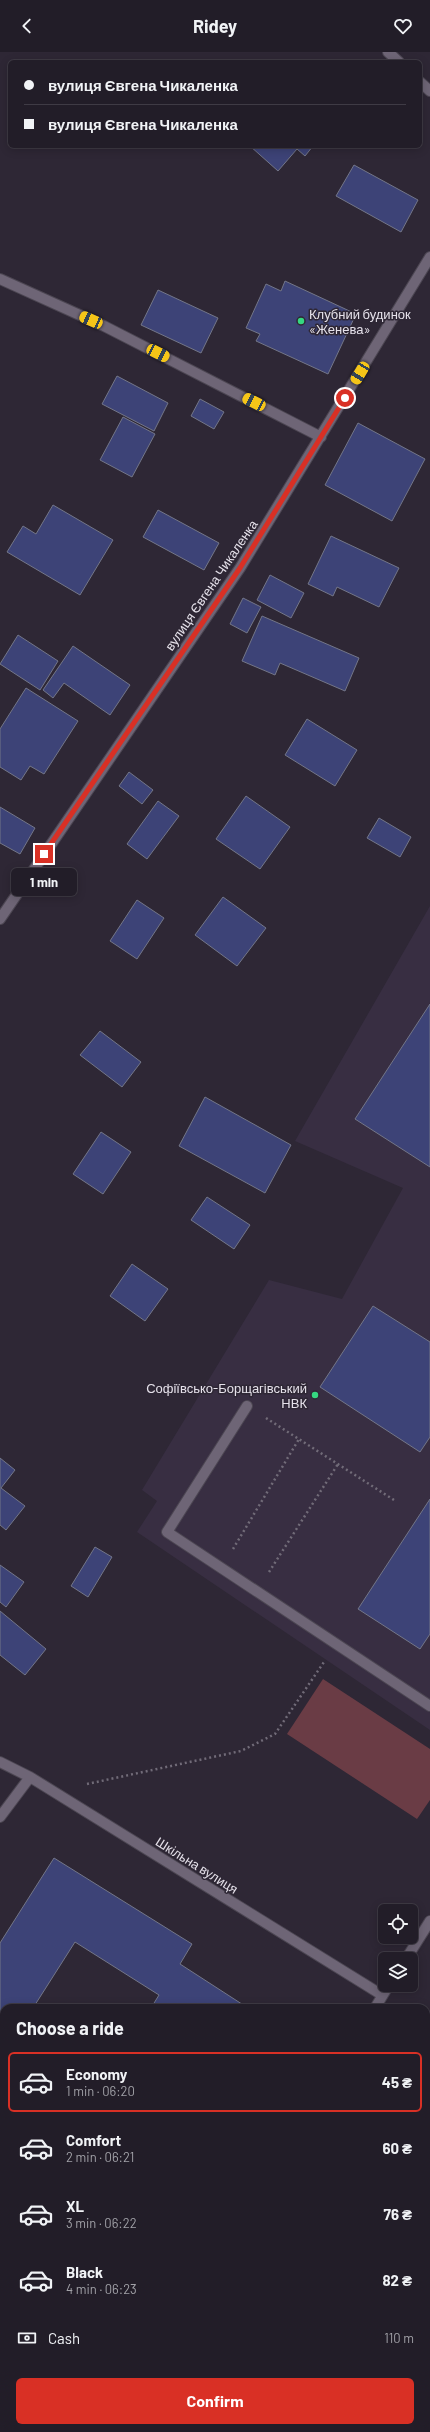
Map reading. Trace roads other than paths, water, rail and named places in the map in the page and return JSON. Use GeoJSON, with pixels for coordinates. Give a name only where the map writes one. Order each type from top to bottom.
{"type":"FeatureCollection","features":[{"type":"Feature","properties":{"kind":"street"},"geometry":{"type":"LineString","coordinates":[[388,52],[397,60]]}},
{"type":"Feature","properties":{"kind":"street"},"geometry":{"type":"LineString","coordinates":[[422,84],[430,91]]}},
{"type":"Feature","properties":{"kind":"street","name":"вулиця Євгена Чикаленка"},"geometry":{"type":"LineString","coordinates":[[0,919],[240,568],[322,437],[430,258]]}},
{"type":"Feature","properties":{"kind":"street"},"geometry":{"type":"LineString","coordinates":[[0,279],[104,326],[322,437]]}},
{"type":"Feature","properties":{"kind":"street"},"geometry":{"type":"LineString","coordinates":[[247,1406],[167,1532],[430,1706]]}},
{"type":"Feature","properties":{"kind":"street","name":"Шкільна вулиця"},"geometry":{"type":"LineString","coordinates":[[0,1762],[30,1777],[382,1995]]}},
{"type":"Feature","properties":{"kind":"street"},"geometry":{"type":"LineString","coordinates":[[0,1817],[30,1777]]}},
{"type":"Feature","properties":{"kind":"street"},"geometry":{"type":"LineString","coordinates":[[410,1952],[430,1921]]}},
{"type":"Feature","properties":{"kind":"street"},"geometry":{"type":"LineString","coordinates":[[377,2004],[384,1992]]}},
{"type":"Feature","properties":{"kind":"place","name":"Клубний будинок «Женева»"},"geometry":{"type":"Point","coordinates":[301,321]}},
{"type":"Feature","properties":{"kind":"place","name":"Софіївсько-Борщагівський НВК"},"geometry":{"type":"Point","coordinates":[315,1395]}}]}
